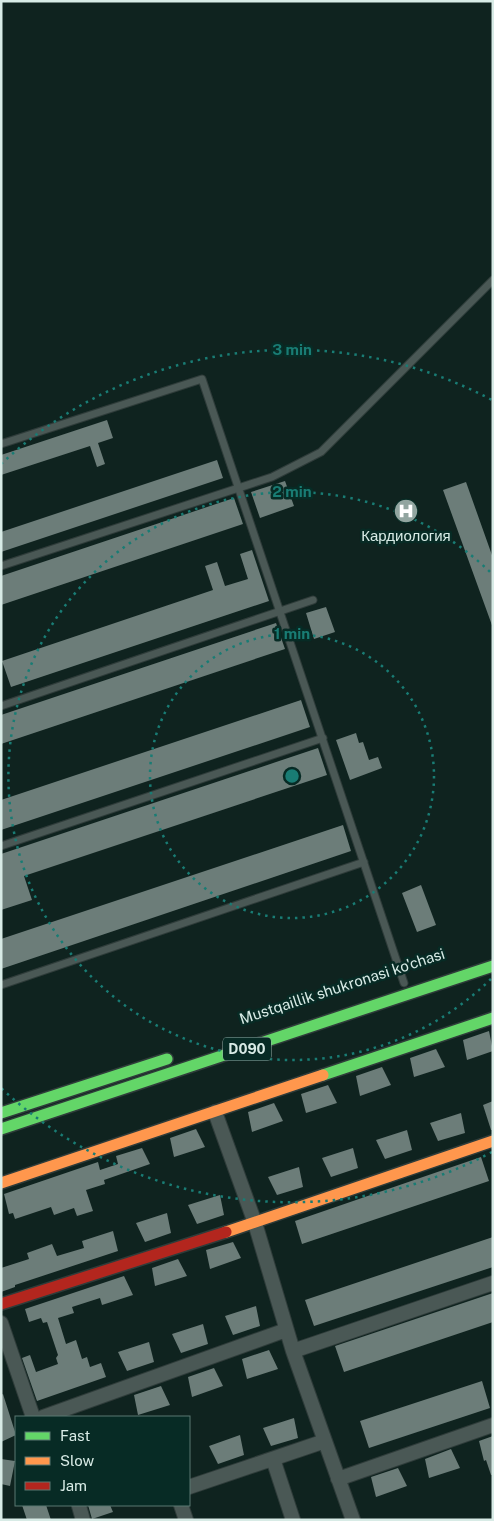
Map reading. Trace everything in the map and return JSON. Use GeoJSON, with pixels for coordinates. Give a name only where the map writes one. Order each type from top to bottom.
{"type":"FeatureCollection","features":[{"type":"Feature","properties":{"kind":"street","name":"Mustqaillik shukronasi ko'chasi"},"geometry":{"type":"LineString","coordinates":[[1,1129],[493,966]]}},
{"type":"Feature","properties":{"kind":"street"},"geometry":{"type":"LineString","coordinates":[[1,1183],[493,1018]]}},
{"type":"Feature","properties":{"kind":"street"},"geometry":{"type":"LineString","coordinates":[[1,1113],[179,1055]]}},
{"type":"Feature","properties":{"kind":"street"},"geometry":{"type":"LineString","coordinates":[[215,1112],[255,1223],[286,1330],[353,1520]]}},
{"type":"Feature","properties":{"kind":"street"},"geometry":{"type":"LineString","coordinates":[[1,1304],[255,1223],[493,1141]]}},
{"type":"Feature","properties":{"kind":"street"},"geometry":{"type":"LineString","coordinates":[[293,1350],[493,1283]]}},
{"type":"Feature","properties":{"kind":"street"},"geometry":{"type":"LineString","coordinates":[[1,1323],[34,1416]]}},
{"type":"Feature","properties":{"kind":"street"},"geometry":{"type":"LineString","coordinates":[[46,1416],[286,1330]]}},
{"type":"Feature","properties":{"kind":"street"},"geometry":{"type":"LineString","coordinates":[[338,1479],[493,1425]]}},
{"type":"Feature","properties":{"kind":"street"},"geometry":{"type":"LineString","coordinates":[[190,1487],[325,1441]]}},
{"type":"Feature","properties":{"kind":"street"},"geometry":{"type":"LineString","coordinates":[[273,1459],[293,1520]]}},
{"type":"Feature","properties":{"kind":"street"},"geometry":{"type":"LineString","coordinates":[[79,1506],[83,1520]]}},
{"type":"Feature","properties":{"kind":"street"},"geometry":{"type":"LineString","coordinates":[[181,1506],[186,1520]]}},
{"type":"Feature","properties":{"kind":"lane"},"geometry":{"type":"LineString","coordinates":[[1,566],[272,478],[321,452],[493,280]]}},
{"type":"Feature","properties":{"kind":"lane"},"geometry":{"type":"LineString","coordinates":[[1,444],[202,379],[404,983]]}},
{"type":"Feature","properties":{"kind":"lane"},"geometry":{"type":"LineString","coordinates":[[1,706],[312,600]]}},
{"type":"Feature","properties":{"kind":"lane"},"geometry":{"type":"LineString","coordinates":[[1,846],[323,738]]}},
{"type":"Feature","properties":{"kind":"lane"},"geometry":{"type":"LineString","coordinates":[[1,985],[364,862]]}},
{"type":"Feature","properties":{"kind":"building"},"geometry":{"type":"Polygon","coordinates":[[[107,420],[113,438],[98,443],[105,464],[97,467],[90,446],[1,475],[1,455],[107,420]]]}},
{"type":"Feature","properties":{"kind":"building"},"geometry":{"type":"Polygon","coordinates":[[[217,460],[223,478],[1,552],[1,532],[217,460]]]}},
{"type":"Feature","properties":{"kind":"building"},"geometry":{"type":"Polygon","coordinates":[[[285,481],[294,506],[260,518],[251,492],[285,481]]]}},
{"type":"Feature","properties":{"kind":"building"},"geometry":{"type":"Polygon","coordinates":[[[466,482],[493,558],[493,628],[443,490],[466,482]]]}},
{"type":"Feature","properties":{"kind":"building"},"geometry":{"type":"Polygon","coordinates":[[[234,498],[243,524],[1,605],[1,576],[234,498]]]}},
{"type":"Feature","properties":{"kind":"building"},"geometry":{"type":"Polygon","coordinates":[[[252,550],[269,601],[11,687],[2,661],[213,590],[205,566],[217,562],[225,586],[248,579],[240,554],[252,550]]]}},
{"type":"Feature","properties":{"kind":"building"},"geometry":{"type":"Polygon","coordinates":[[[326,607],[335,632],[314,639],[306,613],[326,607]]]}},
{"type":"Feature","properties":{"kind":"building"},"geometry":{"type":"Polygon","coordinates":[[[276,623],[285,649],[1,744],[1,715],[276,623]]]}},
{"type":"Feature","properties":{"kind":"building"},"geometry":{"type":"Polygon","coordinates":[[[301,700],[310,727],[1,830],[1,800],[301,700]]]}},
{"type":"Feature","properties":{"kind":"building"},"geometry":{"type":"Polygon","coordinates":[[[356,733],[359,743],[363,742],[369,760],[378,757],[382,768],[350,780],[336,740],[356,733]]]}},
{"type":"Feature","properties":{"kind":"building"},"geometry":{"type":"Polygon","coordinates":[[[318,748],[327,775],[24,876],[32,900],[1,910],[1,854],[318,748]]]}},
{"type":"Feature","properties":{"kind":"building"},"geometry":{"type":"Polygon","coordinates":[[[343,825],[351,851],[1,969],[1,939],[343,825]]]}},
{"type":"Feature","properties":{"kind":"building"},"geometry":{"type":"Polygon","coordinates":[[[421,885],[436,925],[417,932],[402,893],[421,885]]]}},
{"type":"Feature","properties":{"kind":"building"},"geometry":{"type":"Polygon","coordinates":[[[489,1031],[493,1051],[467,1060],[463,1040],[489,1031]]]}},
{"type":"Feature","properties":{"kind":"building"},"geometry":{"type":"Polygon","coordinates":[[[436,1049],[445,1067],[414,1077],[410,1058],[436,1049]]]}},
{"type":"Feature","properties":{"kind":"building"},"geometry":{"type":"Polygon","coordinates":[[[382,1067],[391,1085],[360,1096],[356,1076],[382,1067]]]}},
{"type":"Feature","properties":{"kind":"building"},"geometry":{"type":"Polygon","coordinates":[[[328,1085],[337,1103],[306,1113],[301,1094],[328,1085]]]}},
{"type":"Feature","properties":{"kind":"building"},"geometry":{"type":"Polygon","coordinates":[[[493,1101],[493,1130],[491,1130],[483,1105],[493,1101]]]}},
{"type":"Feature","properties":{"kind":"building"},"geometry":{"type":"Polygon","coordinates":[[[274,1103],[283,1121],[252,1132],[248,1112],[274,1103]]]}},
{"type":"Feature","properties":{"kind":"building"},"geometry":{"type":"Polygon","coordinates":[[[461,1113],[465,1133],[438,1141],[430,1123],[461,1113]]]}},
{"type":"Feature","properties":{"kind":"building"},"geometry":{"type":"Polygon","coordinates":[[[196,1129],[205,1147],[174,1157],[170,1138],[196,1129]]]}},
{"type":"Feature","properties":{"kind":"building"},"geometry":{"type":"Polygon","coordinates":[[[407,1130],[412,1150],[385,1159],[376,1140],[407,1130]]]}},
{"type":"Feature","properties":{"kind":"building"},"geometry":{"type":"Polygon","coordinates":[[[142,1148],[150,1164],[104,1180],[105,1184],[86,1190],[93,1211],[77,1216],[74,1208],[54,1215],[51,1207],[15,1219],[13,1213],[9,1214],[4,1194],[98,1162],[100,1170],[118,1164],[116,1156],[142,1148]]]}},
{"type":"Feature","properties":{"kind":"building"},"geometry":{"type":"Polygon","coordinates":[[[353,1148],[358,1168],[331,1177],[322,1158],[353,1148]]]}},
{"type":"Feature","properties":{"kind":"building"},"geometry":{"type":"Polygon","coordinates":[[[481,1157],[489,1181],[302,1244],[295,1221],[481,1157]]]}},
{"type":"Feature","properties":{"kind":"building"},"geometry":{"type":"Polygon","coordinates":[[[299,1167],[303,1187],[277,1195],[268,1177],[299,1167]]]}},
{"type":"Feature","properties":{"kind":"building"},"geometry":{"type":"Polygon","coordinates":[[[220,1195],[224,1215],[197,1224],[188,1205],[220,1195]]]}},
{"type":"Feature","properties":{"kind":"building"},"geometry":{"type":"Polygon","coordinates":[[[167,1213],[171,1233],[145,1242],[136,1223],[167,1213]]]}},
{"type":"Feature","properties":{"kind":"building"},"geometry":{"type":"Polygon","coordinates":[[[113,1231],[118,1251],[15,1285],[15,1287],[1,1292],[1,1268],[29,1259],[27,1253],[52,1244],[57,1256],[84,1248],[82,1241],[113,1231]]]}},
{"type":"Feature","properties":{"kind":"building"},"geometry":{"type":"Polygon","coordinates":[[[493,1237],[493,1267],[314,1326],[305,1300],[493,1237]]]}},
{"type":"Feature","properties":{"kind":"building"},"geometry":{"type":"Polygon","coordinates":[[[233,1242],[241,1258],[210,1269],[206,1250],[233,1242]]]}},
{"type":"Feature","properties":{"kind":"building"},"geometry":{"type":"Polygon","coordinates":[[[178,1259],[187,1276],[155,1286],[152,1268],[178,1259]]]}},
{"type":"Feature","properties":{"kind":"building"},"geometry":{"type":"Polygon","coordinates":[[[124,1276],[133,1295],[102,1305],[100,1298],[72,1307],[74,1313],[58,1318],[66,1344],[76,1340],[82,1359],[87,1357],[90,1367],[101,1363],[106,1377],[37,1401],[22,1358],[30,1355],[36,1372],[58,1364],[56,1358],[58,1355],[47,1322],[43,1323],[41,1318],[29,1322],[25,1309],[124,1276]]]}},
{"type":"Feature","properties":{"kind":"building"},"geometry":{"type":"Polygon","coordinates":[[[493,1293],[493,1322],[344,1372],[335,1346],[493,1293]]]}},
{"type":"Feature","properties":{"kind":"building"},"geometry":{"type":"Polygon","coordinates":[[[256,1306],[260,1326],[233,1335],[225,1316],[256,1306]]]}},
{"type":"Feature","properties":{"kind":"building"},"geometry":{"type":"Polygon","coordinates":[[[203,1324],[208,1344],[181,1353],[172,1334],[203,1324]]]}},
{"type":"Feature","properties":{"kind":"building"},"geometry":{"type":"Polygon","coordinates":[[[149,1342],[154,1362],[127,1371],[118,1352],[149,1342]]]}},
{"type":"Feature","properties":{"kind":"building"},"geometry":{"type":"Polygon","coordinates":[[[269,1350],[278,1369],[247,1379],[242,1359],[269,1350]]]}},
{"type":"Feature","properties":{"kind":"building"},"geometry":{"type":"Polygon","coordinates":[[[214,1368],[223,1386],[192,1397],[188,1377],[214,1368]]]}},
{"type":"Feature","properties":{"kind":"building"},"geometry":{"type":"Polygon","coordinates":[[[482,1381],[490,1408],[369,1448],[360,1421],[482,1381]]]}},
{"type":"Feature","properties":{"kind":"building"},"geometry":{"type":"Polygon","coordinates":[[[161,1386],[170,1405],[138,1415],[134,1395],[161,1386]]]}},
{"type":"Feature","properties":{"kind":"building"},"geometry":{"type":"Polygon","coordinates":[[[3,1394],[15,1435],[1,1442],[1,1395],[3,1394]]]}},
{"type":"Feature","properties":{"kind":"building"},"geometry":{"type":"Polygon","coordinates":[[[294,1418],[298,1438],[271,1446],[263,1428],[294,1418]]]}},
{"type":"Feature","properties":{"kind":"building"},"geometry":{"type":"Polygon","coordinates":[[[240,1435],[244,1455],[218,1464],[209,1446],[240,1435]]]}},
{"type":"Feature","properties":{"kind":"building"},"geometry":{"type":"Polygon","coordinates":[[[493,1436],[493,1475],[491,1475],[486,1460],[484,1461],[479,1441],[493,1436]]]}},
{"type":"Feature","properties":{"kind":"building"},"geometry":{"type":"Polygon","coordinates":[[[451,1449],[460,1468],[429,1478],[425,1459],[451,1449]]]}},
{"type":"Feature","properties":{"kind":"building"},"geometry":{"type":"Polygon","coordinates":[[[1,1459],[15,1461],[10,1486],[1,1484],[1,1459]]]}},
{"type":"Feature","properties":{"kind":"building"},"geometry":{"type":"Polygon","coordinates":[[[398,1468],[407,1486],[376,1497],[371,1477],[398,1468]]]}},
{"type":"Feature","properties":{"kind":"building"},"geometry":{"type":"Polygon","coordinates":[[[22,1506],[46,1506],[51,1520],[27,1520],[22,1506]]]}},
{"type":"Feature","properties":{"kind":"building"},"geometry":{"type":"Polygon","coordinates":[[[88,1506],[110,1506],[113,1512],[92,1519],[88,1506]]]}},
{"type":"Feature","properties":{"kind":"traffic: fast"},"geometry":{"type":"LineString","coordinates":[[1,1129],[493,966]]}},
{"type":"Feature","properties":{"kind":"traffic: fast"},"geometry":{"type":"LineString","coordinates":[[323,1075],[493,1018]]}},
{"type":"Feature","properties":{"kind":"traffic: fast"},"geometry":{"type":"LineString","coordinates":[[1,1113],[167,1059]]}},
{"type":"Feature","properties":{"kind":"traffic: slow"},"geometry":{"type":"LineString","coordinates":[[1,1183],[323,1075]]}},
{"type":"Feature","properties":{"kind":"traffic: slow"},"geometry":{"type":"LineString","coordinates":[[226,1232],[493,1141]]}},
{"type":"Feature","properties":{"kind":"traffic: jam"},"geometry":{"type":"LineString","coordinates":[[1,1304],[226,1232]]}},
{"type":"Feature","properties":{"kind":"place","name":"Кардиология"},"geometry":{"type":"Point","coordinates":[406,511]}}]}
